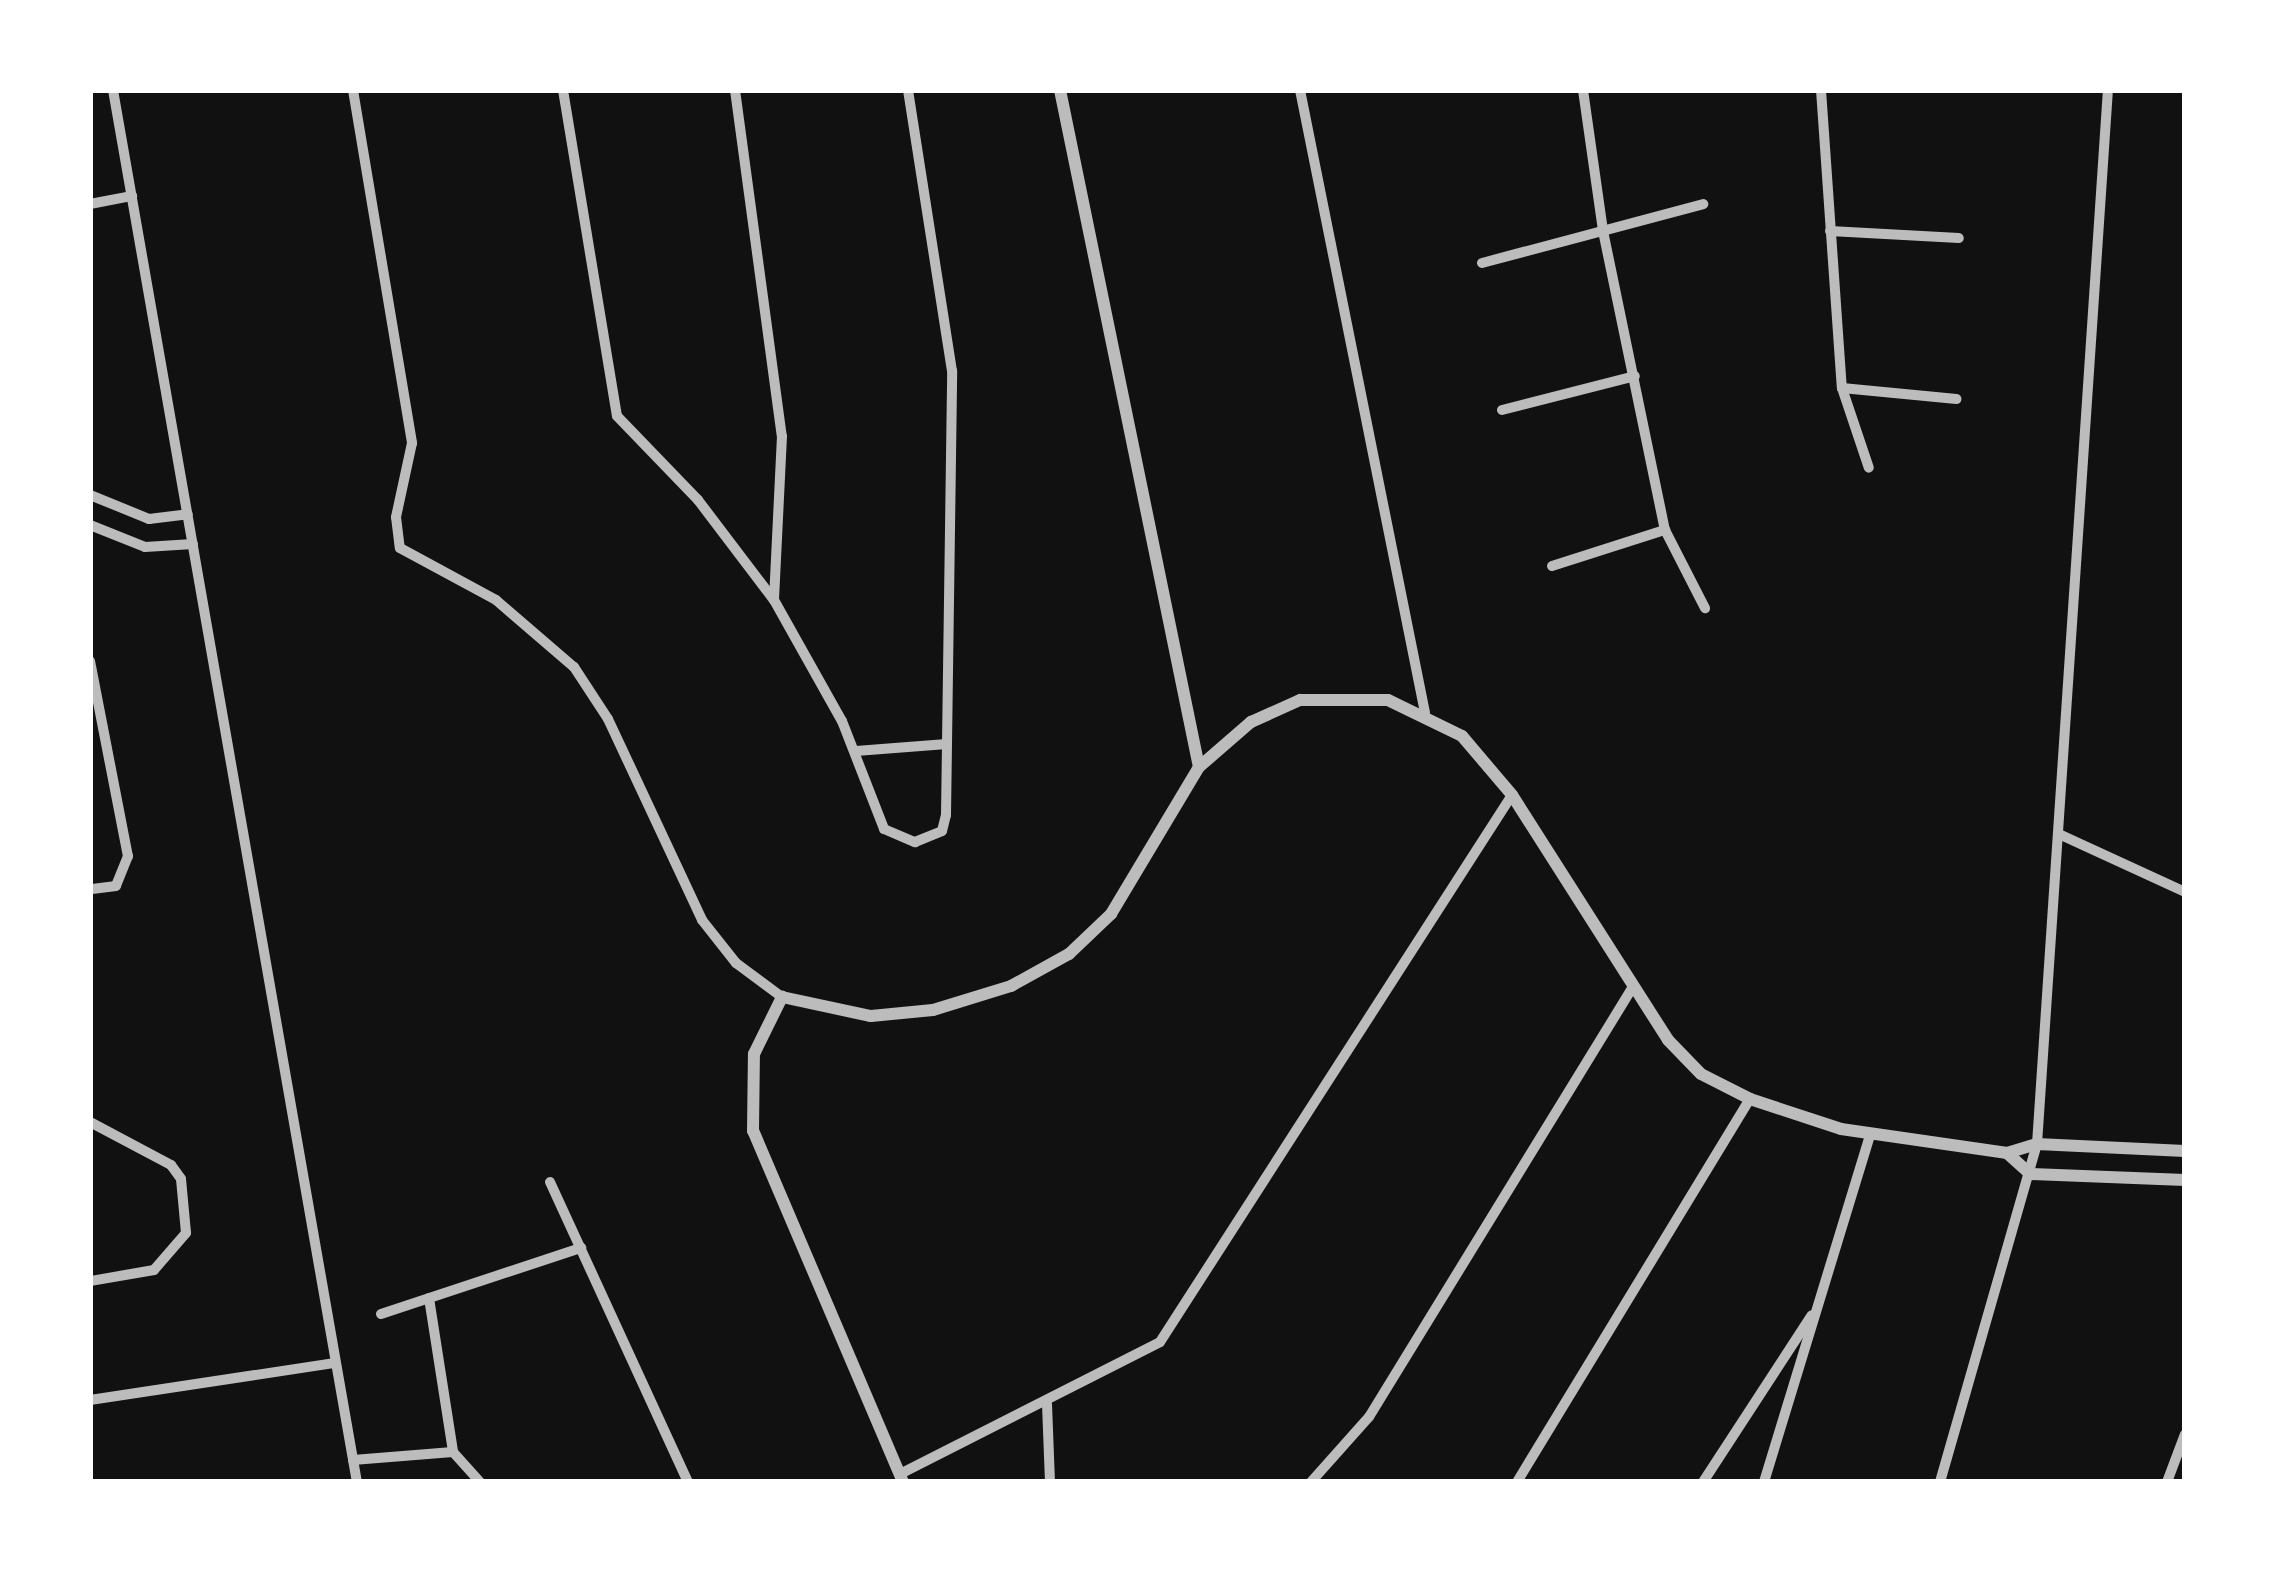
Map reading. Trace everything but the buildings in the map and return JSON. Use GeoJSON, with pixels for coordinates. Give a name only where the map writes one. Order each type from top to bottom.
{"type":"FeatureCollection","features":[{"type":"Feature","properties":{"kind":"street"},"geometry":{"type":"LineString","coordinates":[[113,90],[357,1482]]}},
{"type":"Feature","properties":{"kind":"street"},"geometry":{"type":"LineString","coordinates":[[353,90],[412,443],[396,531],[407,555],[496,600],[574,667],[608,719],[702,920],[736,963],[782,997],[871,1016],[933,1010],[1011,986],[1069,954],[1111,914],[1199,767],[1251,722],[1300,700],[1355,696],[1425,712],[1462,736],[1512,795],[1631,990],[1701,1074],[1750,1099],[1871,1133],[2007,1153],[2037,1144],[2185,1151]]}},
{"type":"Feature","properties":{"kind":"street"},"geometry":{"type":"LineString","coordinates":[[563,90],[617,416],[698,500],[774,600],[856,751],[884,829],[915,842],[942,831],[952,371],[908,90]]}},
{"type":"Feature","properties":{"kind":"street"},"geometry":{"type":"LineString","coordinates":[[735,90],[776,358],[783,484],[774,600]]}},
{"type":"Feature","properties":{"kind":"street"},"geometry":{"type":"LineString","coordinates":[[1060,90],[1199,767]]}},
{"type":"Feature","properties":{"kind":"street"},"geometry":{"type":"LineString","coordinates":[[1300,90],[1425,712]]}},
{"type":"Feature","properties":{"kind":"street"},"geometry":{"type":"LineString","coordinates":[[1583,90],[1603,231],[1666,530],[1705,608]]}},
{"type":"Feature","properties":{"kind":"street"},"geometry":{"type":"LineString","coordinates":[[1821,90],[1842,388],[1869,468]]}},
{"type":"Feature","properties":{"kind":"street"},"geometry":{"type":"LineString","coordinates":[[1940,1482],[2037,1144],[2108,90]]}},
{"type":"Feature","properties":{"kind":"street"},"geometry":{"type":"LineString","coordinates":[[90,204],[132,196]]}},
{"type":"Feature","properties":{"kind":"street"},"geometry":{"type":"LineString","coordinates":[[1481,263],[1703,204]]}},
{"type":"Feature","properties":{"kind":"street"},"geometry":{"type":"LineString","coordinates":[[1830,231],[1959,238]]}},
{"type":"Feature","properties":{"kind":"street"},"geometry":{"type":"LineString","coordinates":[[1502,410],[1635,376]]}},
{"type":"Feature","properties":{"kind":"street"},"geometry":{"type":"LineString","coordinates":[[1842,388],[1956,399]]}},
{"type":"Feature","properties":{"kind":"street"},"geometry":{"type":"LineString","coordinates":[[90,495],[149,519],[188,514]]}},
{"type":"Feature","properties":{"kind":"street"},"geometry":{"type":"LineString","coordinates":[[90,526],[145,548],[193,544]]}},
{"type":"Feature","properties":{"kind":"street"},"geometry":{"type":"LineString","coordinates":[[1552,566],[1666,530]]}},
{"type":"Feature","properties":{"kind":"street"},"geometry":{"type":"LineString","coordinates":[[90,661],[128,856],[116,886],[90,889]]}},
{"type":"Feature","properties":{"kind":"street"},"geometry":{"type":"LineString","coordinates":[[856,751],[947,744]]}},
{"type":"Feature","properties":{"kind":"street"},"geometry":{"type":"LineString","coordinates":[[782,997],[754,1054],[753,1131],[903,1477],[1160,1342],[1512,795]]}},
{"type":"Feature","properties":{"kind":"street"},"geometry":{"type":"LineString","coordinates":[[2061,835],[2185,892]]}},
{"type":"Feature","properties":{"kind":"street"},"geometry":{"type":"LineString","coordinates":[[1311,1482],[1369,1417],[1631,990]]}},
{"type":"Feature","properties":{"kind":"street"},"geometry":{"type":"LineString","coordinates":[[1517,1482],[1750,1099]]}},
{"type":"Feature","properties":{"kind":"street"},"geometry":{"type":"LineString","coordinates":[[90,1122],[171,1165],[181,1179],[186,1233],[154,1270],[90,1281]]}},
{"type":"Feature","properties":{"kind":"street"},"geometry":{"type":"LineString","coordinates":[[1765,1482],[1871,1133]]}},
{"type":"Feature","properties":{"kind":"street"},"geometry":{"type":"LineString","coordinates":[[2007,1153],[2030,1174],[2185,1180]]}},
{"type":"Feature","properties":{"kind":"street"},"geometry":{"type":"LineString","coordinates":[[550,1182],[688,1482]]}},
{"type":"Feature","properties":{"kind":"street"},"geometry":{"type":"LineString","coordinates":[[381,1314],[581,1248]]}},
{"type":"Feature","properties":{"kind":"street"},"geometry":{"type":"LineString","coordinates":[[429,1298],[453,1452],[480,1482]]}},
{"type":"Feature","properties":{"kind":"street"},"geometry":{"type":"LineString","coordinates":[[1702,1482],[1818,1308]]}},
{"type":"Feature","properties":{"kind":"street"},"geometry":{"type":"LineString","coordinates":[[90,1400],[334,1363]]}},
{"type":"Feature","properties":{"kind":"street"},"geometry":{"type":"LineString","coordinates":[[1047,1404],[1050,1482]]}},
{"type":"Feature","properties":{"kind":"street"},"geometry":{"type":"LineString","coordinates":[[2167,1482],[2185,1434]]}},
{"type":"Feature","properties":{"kind":"street"},"geometry":{"type":"LineString","coordinates":[[352,1460],[453,1452]]}}]}
